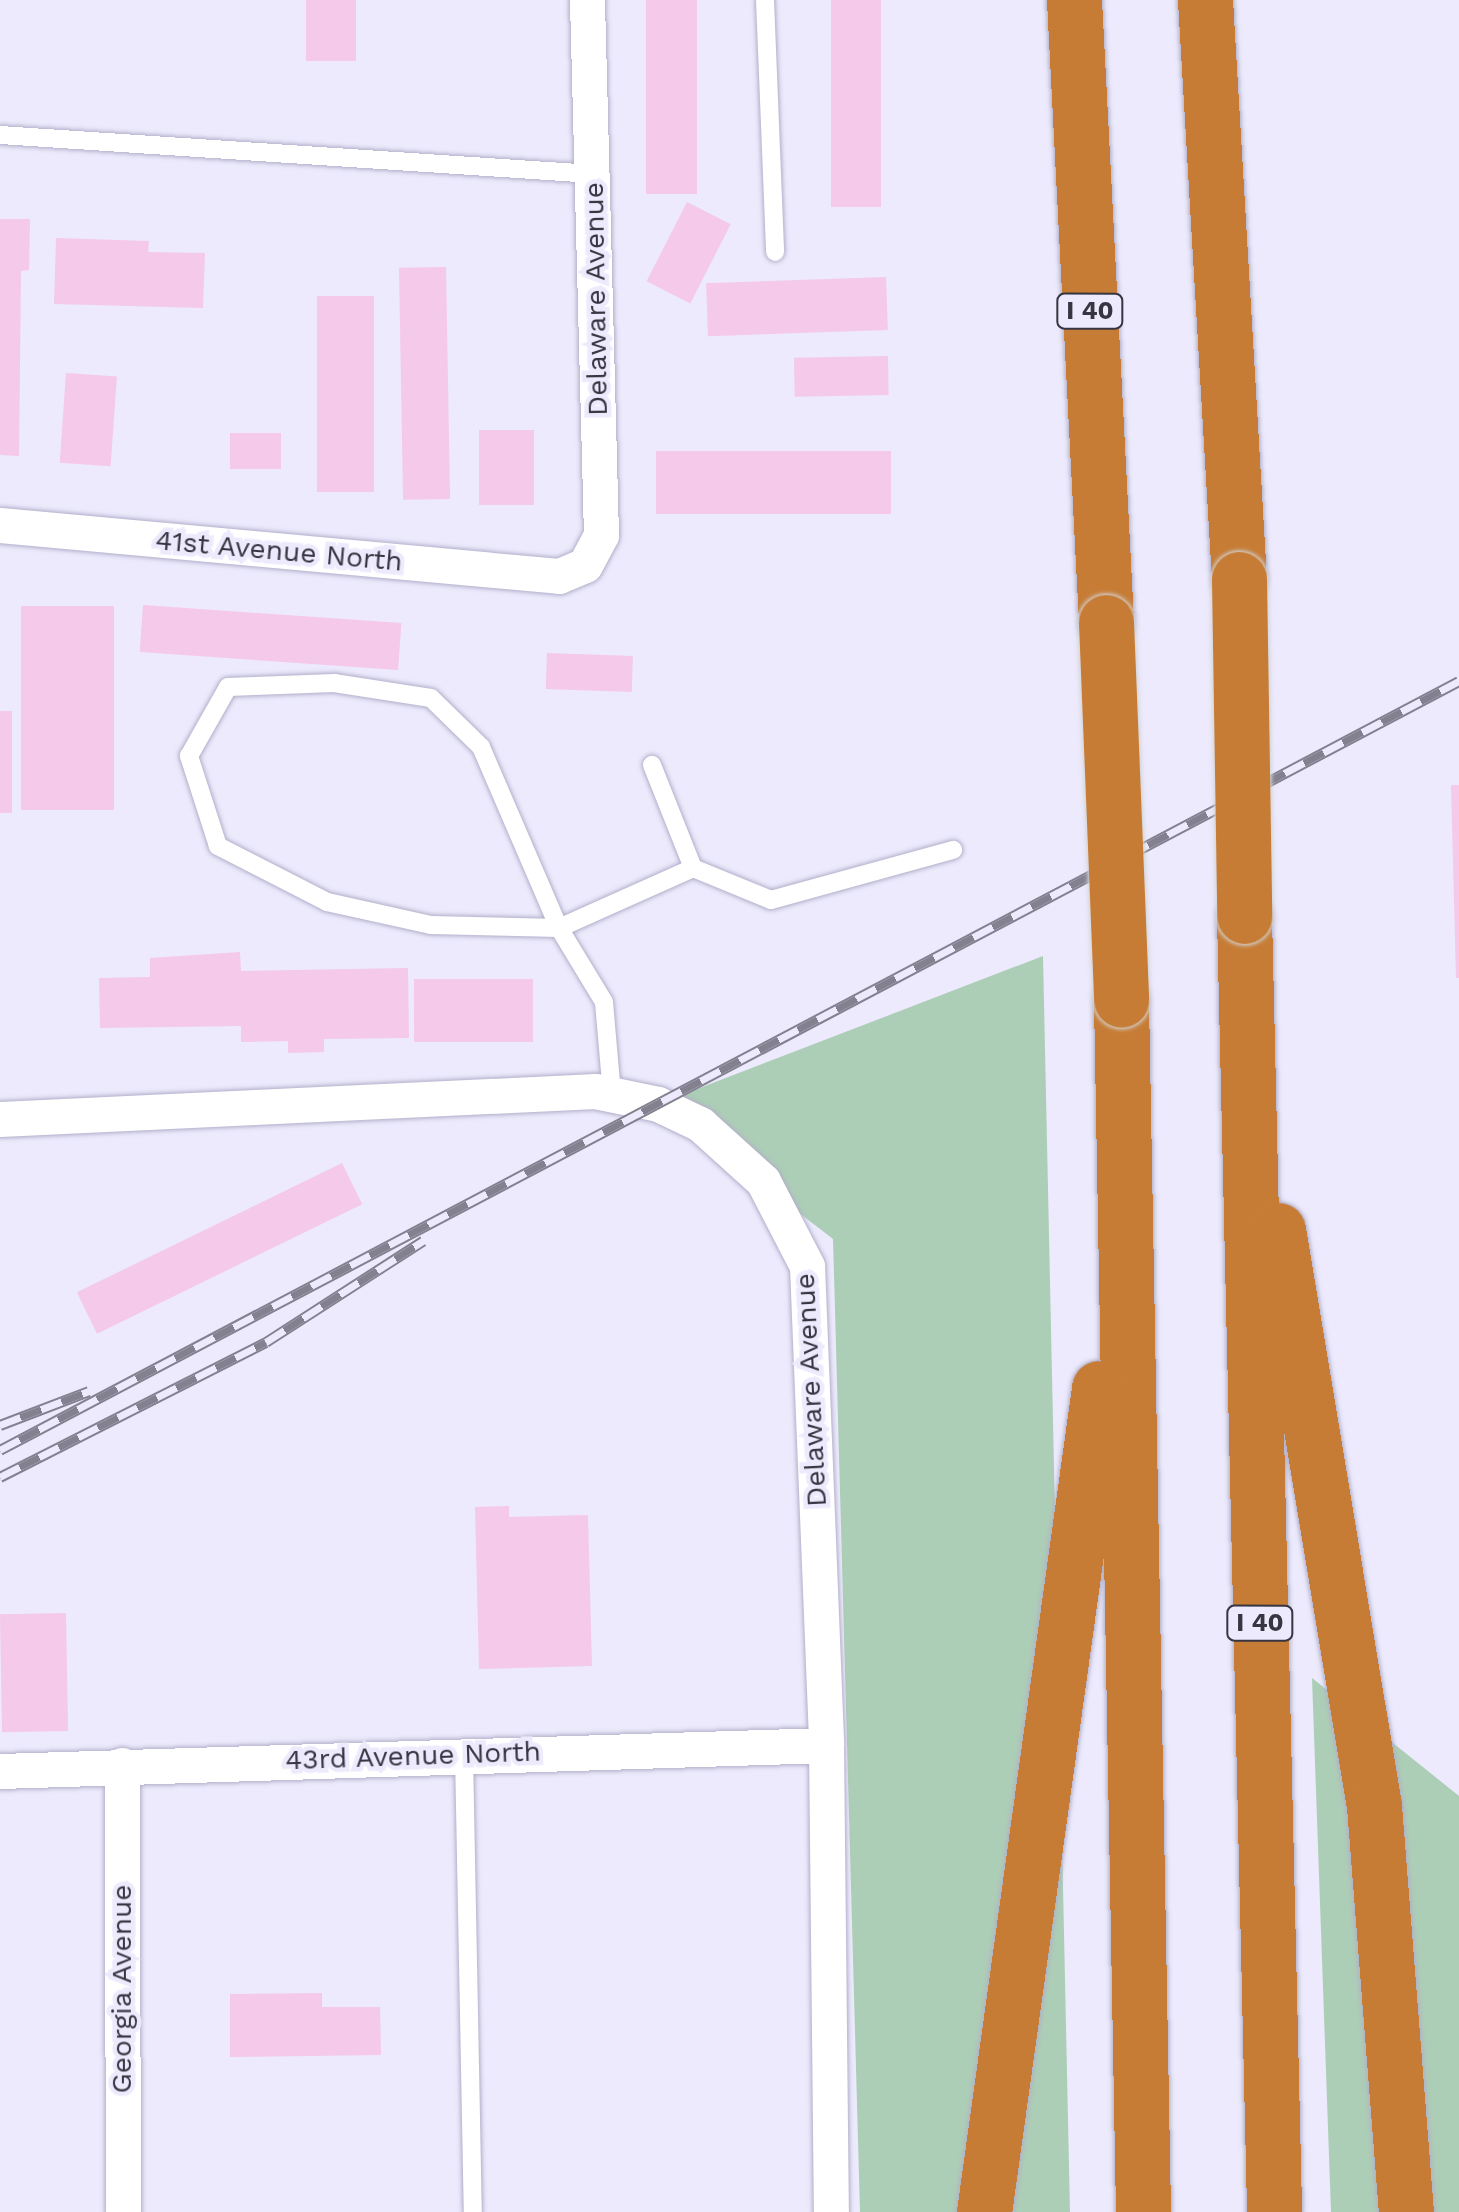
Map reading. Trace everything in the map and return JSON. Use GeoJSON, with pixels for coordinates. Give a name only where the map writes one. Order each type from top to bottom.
{"type":"FeatureCollection","features":[{"type":"Feature","properties":{"kind":"highway","name":"I 40"},"geometry":{"type":"LineString","coordinates":[[1074,0],[1121,1000],[1122,1222],[1143,2212]]}},
{"type":"Feature","properties":{"kind":"highway","name":"I 40"},"geometry":{"type":"LineString","coordinates":[[1205,0],[1239,579],[1245,1034],[1274,2212]]}},
{"type":"Feature","properties":{"kind":"highway"},"geometry":{"type":"LineString","coordinates":[[1245,1034],[1374,1806],[1406,2212]]}},
{"type":"Feature","properties":{"kind":"highway"},"geometry":{"type":"LineString","coordinates":[[984,2212],[1122,1222]]}},
{"type":"Feature","properties":{"kind":"street","name":"Delaware Avenue"},"geometry":{"type":"LineString","coordinates":[[559,576],[585,565],[602,535],[587,0]]}},
{"type":"Feature","properties":{"kind":"street","name":"41st Avenue North"},"geometry":{"type":"LineString","coordinates":[[0,525],[559,576]]}},
{"type":"Feature","properties":{"kind":"street","name":"Delaware Avenue"},"geometry":{"type":"LineString","coordinates":[[0,1120],[612,1094],[658,1104],[737,1152],[779,1202],[802,1252],[826,1745],[831,2212]]}},
{"type":"Feature","properties":{"kind":"street","name":"43rd Avenue North"},"geometry":{"type":"LineString","coordinates":[[0,1771],[826,1745]]}},
{"type":"Feature","properties":{"kind":"street","name":"Georgia Avenue"},"geometry":{"type":"LineString","coordinates":[[122,1765],[122,2212]]}},
{"type":"Feature","properties":{"kind":"lane"},"geometry":{"type":"LineString","coordinates":[[764,0],[774,252]]}},
{"type":"Feature","properties":{"kind":"lane"},"geometry":{"type":"LineString","coordinates":[[0,135],[594,174]]}},
{"type":"Feature","properties":{"kind":"lane"},"geometry":{"type":"LineString","coordinates":[[612,1094],[604,1002],[559,928],[480,746],[431,698],[334,682],[228,687],[190,756],[218,846],[328,902],[431,925],[559,928],[693,868]]}},
{"type":"Feature","properties":{"kind":"lane"},"geometry":{"type":"LineString","coordinates":[[652,764],[693,868],[771,900],[953,850]]}},
{"type":"Feature","properties":{"kind":"lane"},"geometry":{"type":"LineString","coordinates":[[464,1754],[473,2212]]}},
{"type":"Feature","properties":{"kind":"green space"},"geometry":{"type":"Polygon","coordinates":[[[1043,956],[1070,2212],[860,2212],[833,1239],[658,1104],[1043,956]]]}},
{"type":"Feature","properties":{"kind":"green space"},"geometry":{"type":"Polygon","coordinates":[[[1312,1678],[1459,1796],[1459,2212],[1331,2212],[1312,1678]]]}},
{"type":"Feature","properties":{"kind":"building"},"geometry":{"type":"Polygon","coordinates":[[[306,0],[356,0],[356,61],[306,61],[306,0]]]}},
{"type":"Feature","properties":{"kind":"building"},"geometry":{"type":"Polygon","coordinates":[[[646,0],[697,0],[697,194],[646,194],[646,0]]]}},
{"type":"Feature","properties":{"kind":"building"},"geometry":{"type":"Polygon","coordinates":[[[831,0],[881,0],[881,207],[831,207],[831,0]]]}},
{"type":"Feature","properties":{"kind":"building"},"geometry":{"type":"Polygon","coordinates":[[[687,202],[731,224],[690,304],[647,281],[687,202]]]}},
{"type":"Feature","properties":{"kind":"building"},"geometry":{"type":"Polygon","coordinates":[[[0,219],[30,219],[29,270],[21,271],[19,456],[0,455],[0,219]]]}},
{"type":"Feature","properties":{"kind":"building"},"geometry":{"type":"Polygon","coordinates":[[[56,238],[149,241],[148,252],[205,253],[203,308],[54,304],[56,238]]]}},
{"type":"Feature","properties":{"kind":"building"},"geometry":{"type":"Polygon","coordinates":[[[446,267],[450,499],[403,500],[399,268],[446,267]]]}},
{"type":"Feature","properties":{"kind":"building"},"geometry":{"type":"Polygon","coordinates":[[[886,277],[888,330],[708,336],[706,283],[886,277]]]}},
{"type":"Feature","properties":{"kind":"building"},"geometry":{"type":"Polygon","coordinates":[[[317,296],[374,296],[374,492],[317,492],[317,296]]]}},
{"type":"Feature","properties":{"kind":"building"},"geometry":{"type":"Polygon","coordinates":[[[888,356],[889,395],[795,397],[794,358],[888,356]]]}},
{"type":"Feature","properties":{"kind":"building"},"geometry":{"type":"Polygon","coordinates":[[[66,373],[117,377],[111,466],[60,463],[66,373]]]}},
{"type":"Feature","properties":{"kind":"building"},"geometry":{"type":"Polygon","coordinates":[[[479,430],[534,430],[534,505],[479,505],[479,430]]]}},
{"type":"Feature","properties":{"kind":"building"},"geometry":{"type":"Polygon","coordinates":[[[230,433],[281,433],[281,469],[230,469],[230,433]]]}},
{"type":"Feature","properties":{"kind":"building"},"geometry":{"type":"Polygon","coordinates":[[[656,451],[891,451],[891,514],[656,514],[656,451]]]}},
{"type":"Feature","properties":{"kind":"building"},"geometry":{"type":"Polygon","coordinates":[[[143,605],[401,623],[398,670],[140,652],[143,605]]]}},
{"type":"Feature","properties":{"kind":"building"},"geometry":{"type":"Polygon","coordinates":[[[21,606],[114,606],[114,810],[21,810],[21,606]]]}},
{"type":"Feature","properties":{"kind":"building"},"geometry":{"type":"Polygon","coordinates":[[[547,653],[633,656],[632,692],[546,689],[547,653]]]}},
{"type":"Feature","properties":{"kind":"building"},"geometry":{"type":"Polygon","coordinates":[[[0,711],[12,711],[12,813],[0,813],[0,711]]]}},
{"type":"Feature","properties":{"kind":"building"},"geometry":{"type":"Polygon","coordinates":[[[1451,785],[1459,785],[1459,978],[1456,978],[1451,785]]]}},
{"type":"Feature","properties":{"kind":"building"},"geometry":{"type":"Polygon","coordinates":[[[240,952],[241,971],[408,968],[409,1038],[324,1039],[324,1052],[288,1053],[288,1041],[241,1042],[241,1026],[100,1028],[99,978],[150,977],[150,958],[240,952]]]}},
{"type":"Feature","properties":{"kind":"building"},"geometry":{"type":"Polygon","coordinates":[[[414,979],[533,979],[533,1042],[414,1042],[414,979]]]}},
{"type":"Feature","properties":{"kind":"building"},"geometry":{"type":"Polygon","coordinates":[[[342,1163],[362,1204],[97,1334],[77,1292],[342,1163]]]}},
{"type":"Feature","properties":{"kind":"building"},"geometry":{"type":"Polygon","coordinates":[[[509,1506],[509,1517],[588,1515],[592,1666],[479,1669],[475,1507],[509,1506]]]}},
{"type":"Feature","properties":{"kind":"building"},"geometry":{"type":"Polygon","coordinates":[[[66,1613],[68,1731],[2,1732],[0,1614],[66,1613]]]}},
{"type":"Feature","properties":{"kind":"building"},"geometry":{"type":"Polygon","coordinates":[[[322,1993],[322,2007],[380,2007],[381,2055],[230,2057],[230,1994],[322,1993]]]}},
{"type":"Feature","properties":{"kind":"railway"},"geometry":{"type":"LineString","coordinates":[[0,1450],[1459,681]]}},
{"type":"Feature","properties":{"kind":"railway"},"geometry":{"type":"LineString","coordinates":[[0,1477],[266,1342],[423,1241]]}},
{"type":"Feature","properties":{"kind":"railway"},"geometry":{"type":"LineString","coordinates":[[0,1425],[89,1391]]}}]}
